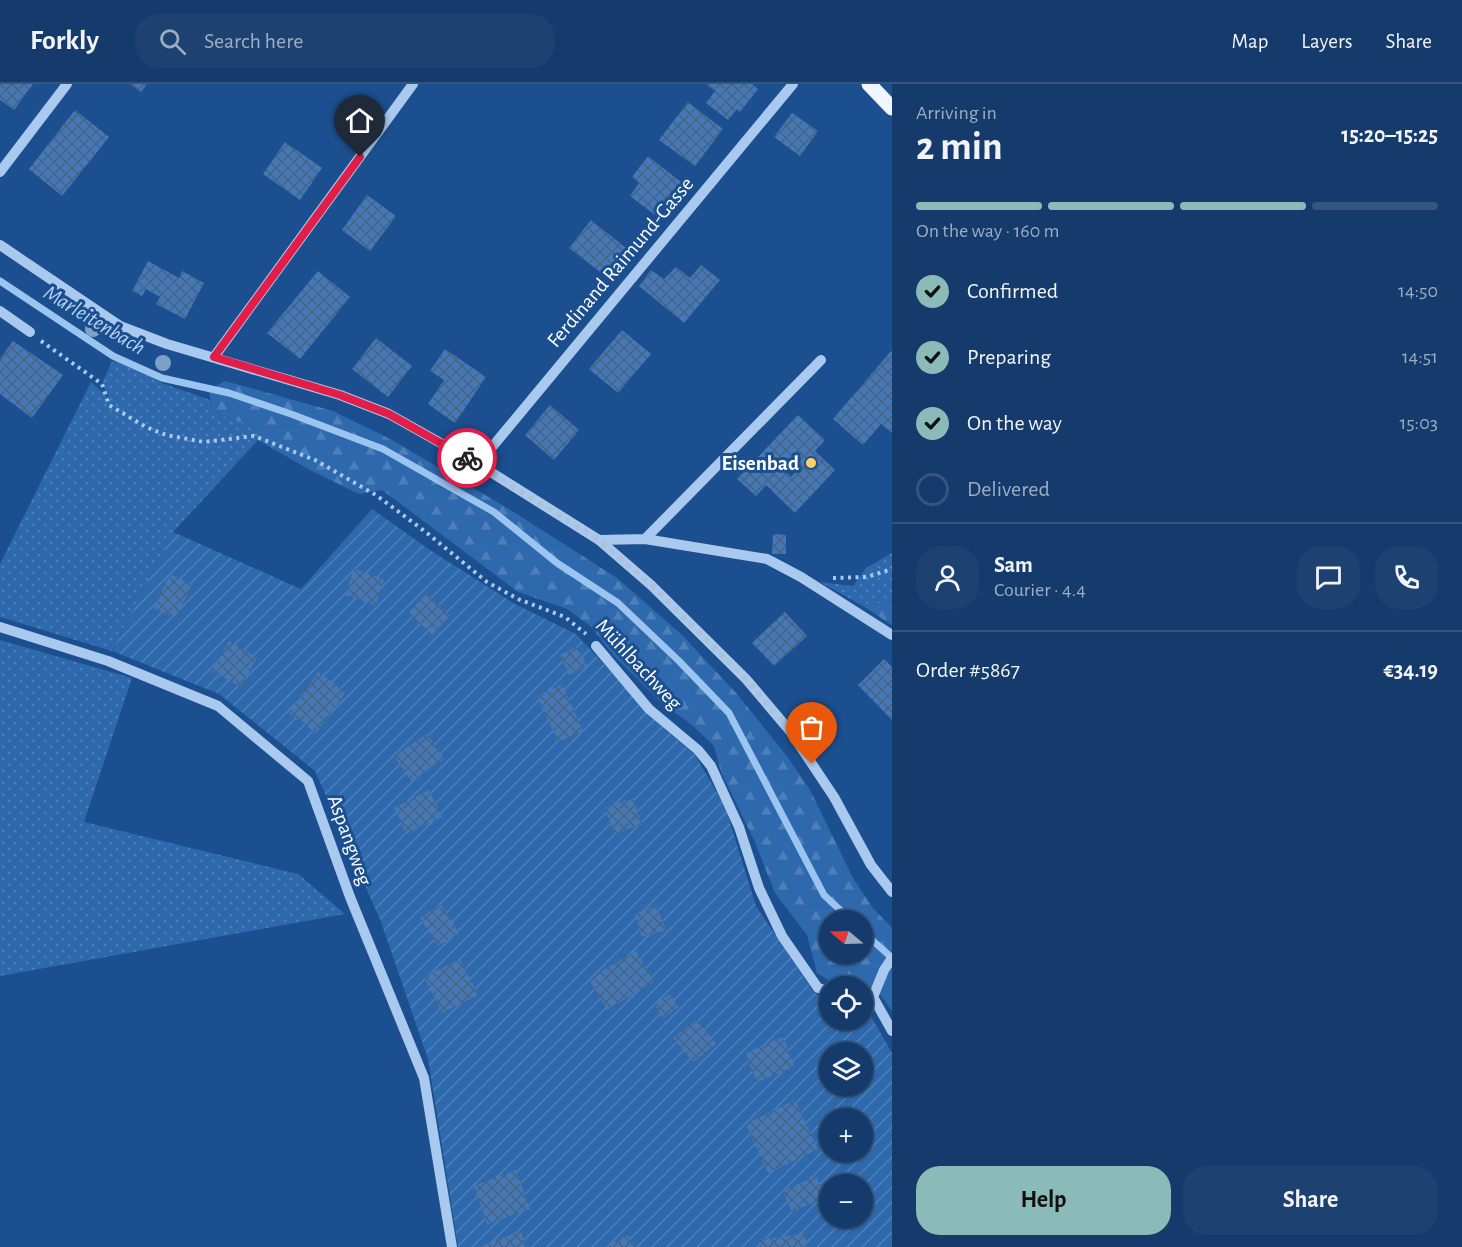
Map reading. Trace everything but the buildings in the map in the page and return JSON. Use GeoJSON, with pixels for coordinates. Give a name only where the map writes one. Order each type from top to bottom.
{"type":"FeatureCollection","features":[{"type":"Feature","properties":{"kind":"main road"},"geometry":{"type":"LineString","coordinates":[[869,84],[892,108]]}},
{"type":"Feature","properties":{"kind":"street"},"geometry":{"type":"LineString","coordinates":[[0,172],[67,84]]}},
{"type":"Feature","properties":{"kind":"street"},"geometry":{"type":"LineString","coordinates":[[214,357],[413,84]]}},
{"type":"Feature","properties":{"kind":"street","name":"Ferdinand Raimund-Gasse"},"geometry":{"type":"LineString","coordinates":[[478,464],[793,84]]}},
{"type":"Feature","properties":{"kind":"street"},"geometry":{"type":"LineString","coordinates":[[0,244],[120,326],[167,344],[340,395],[389,414],[478,464],[599,540],[651,585],[753,687],[790,731],[834,797],[872,865],[892,892]]}},
{"type":"Feature","properties":{"kind":"street"},"geometry":{"type":"LineString","coordinates":[[0,310],[30,332]]}},
{"type":"Feature","properties":{"kind":"street"},"geometry":{"type":"LineString","coordinates":[[645,539],[821,360]]}},
{"type":"Feature","properties":{"kind":"street"},"geometry":{"type":"LineString","coordinates":[[599,540],[645,539],[766,559],[806,580],[892,635]]}},
{"type":"Feature","properties":{"kind":"street","name":"Aspangweg"},"geometry":{"type":"LineString","coordinates":[[0,627],[108,661],[218,706],[308,781],[350,897],[424,1078],[452,1247]]}},
{"type":"Feature","properties":{"kind":"street","name":"Mühlbachweg"},"geometry":{"type":"LineString","coordinates":[[596,646],[649,709],[698,750],[711,766],[739,827],[759,888],[782,936],[819,988]]}},
{"type":"Feature","properties":{"kind":"street"},"geometry":{"type":"LineString","coordinates":[[873,987],[892,958]]}},
{"type":"Feature","properties":{"kind":"street"},"geometry":{"type":"LineString","coordinates":[[873,1002],[892,1031]]}},
{"type":"Feature","properties":{"kind":"path","name":"Mühlbachweg"},"geometry":{"type":"LineString","coordinates":[[30,332],[102,384],[109,405],[146,427],[166,435],[204,442],[254,436],[315,460],[376,495],[487,582],[518,599],[565,616],[596,646]]}},
{"type":"Feature","properties":{"kind":"path"},"geometry":{"type":"LineString","coordinates":[[806,580],[822,577],[867,577],[892,569]]}},
{"type":"Feature","properties":{"kind":"green space"},"geometry":{"type":"Polygon","coordinates":[[[112,361],[124,363],[162,383],[210,400],[212,412],[254,427],[258,440],[173,532],[112,651],[0,617],[0,564],[91,382],[110,399],[102,384],[112,361]]]}},
{"type":"Feature","properties":{"kind":"green space"},"geometry":{"type":"Polygon","coordinates":[[[225,381],[333,411],[392,440],[517,514],[617,578],[681,634],[738,695],[786,755],[809,788],[853,878],[872,907],[892,928],[892,1011],[873,989],[873,976],[822,976],[817,973],[807,935],[775,893],[754,840],[721,772],[714,746],[693,726],[662,703],[614,656],[590,626],[567,609],[518,592],[382,490],[359,494],[310,470],[258,440],[254,427],[212,412],[209,390],[225,381]]]}},
{"type":"Feature","properties":{"kind":"green space"},"geometry":{"type":"Polygon","coordinates":[[[372,509],[430,550],[513,603],[576,634],[660,725],[695,755],[725,806],[756,906],[813,991],[819,996],[819,1030],[873,1030],[873,1020],[892,1053],[892,1247],[458,1247],[428,1059],[381,922],[315,771],[219,694],[112,651],[173,532],[301,589],[372,509]]]}},
{"type":"Feature","properties":{"kind":"green space"},"geometry":{"type":"Polygon","coordinates":[[[892,553],[892,601],[863,606],[820,582],[853,586],[866,568],[892,553]]]}},
{"type":"Feature","properties":{"kind":"green space"},"geometry":{"type":"Polygon","coordinates":[[[892,601],[892,625],[863,606],[892,601]]]}},
{"type":"Feature","properties":{"kind":"green space"},"geometry":{"type":"Polygon","coordinates":[[[0,640],[132,678],[84,822],[298,874],[345,914],[0,976],[0,640]]]}},
{"type":"Feature","properties":{"kind":"waterway","name":"Marleitenbach"},"geometry":{"type":"LineString","coordinates":[[0,281],[113,356],[162,378],[229,393],[383,449],[494,512],[557,563],[618,603],[729,713],[824,895],[840,910]]}},
{"type":"Feature","properties":{"kind":"waterway","name":"Marleitenbach"},"geometry":{"type":"LineString","coordinates":[[873,941],[892,958]]}},
{"type":"Feature","properties":{"kind":"way so far"},"geometry":{"type":"LineString","coordinates":[[467,458],[599,540],[651,585],[746,679],[790,731],[812,764]]}},
{"type":"Feature","properties":{"kind":"place","name":"Eisenbad"},"geometry":{"type":"Point","coordinates":[811,463]}},
{"type":"Feature","properties":{"kind":"route"},"geometry":{"type":"LineString","coordinates":[[360,157],[214,357],[340,395],[389,414],[467,458]]}}]}
